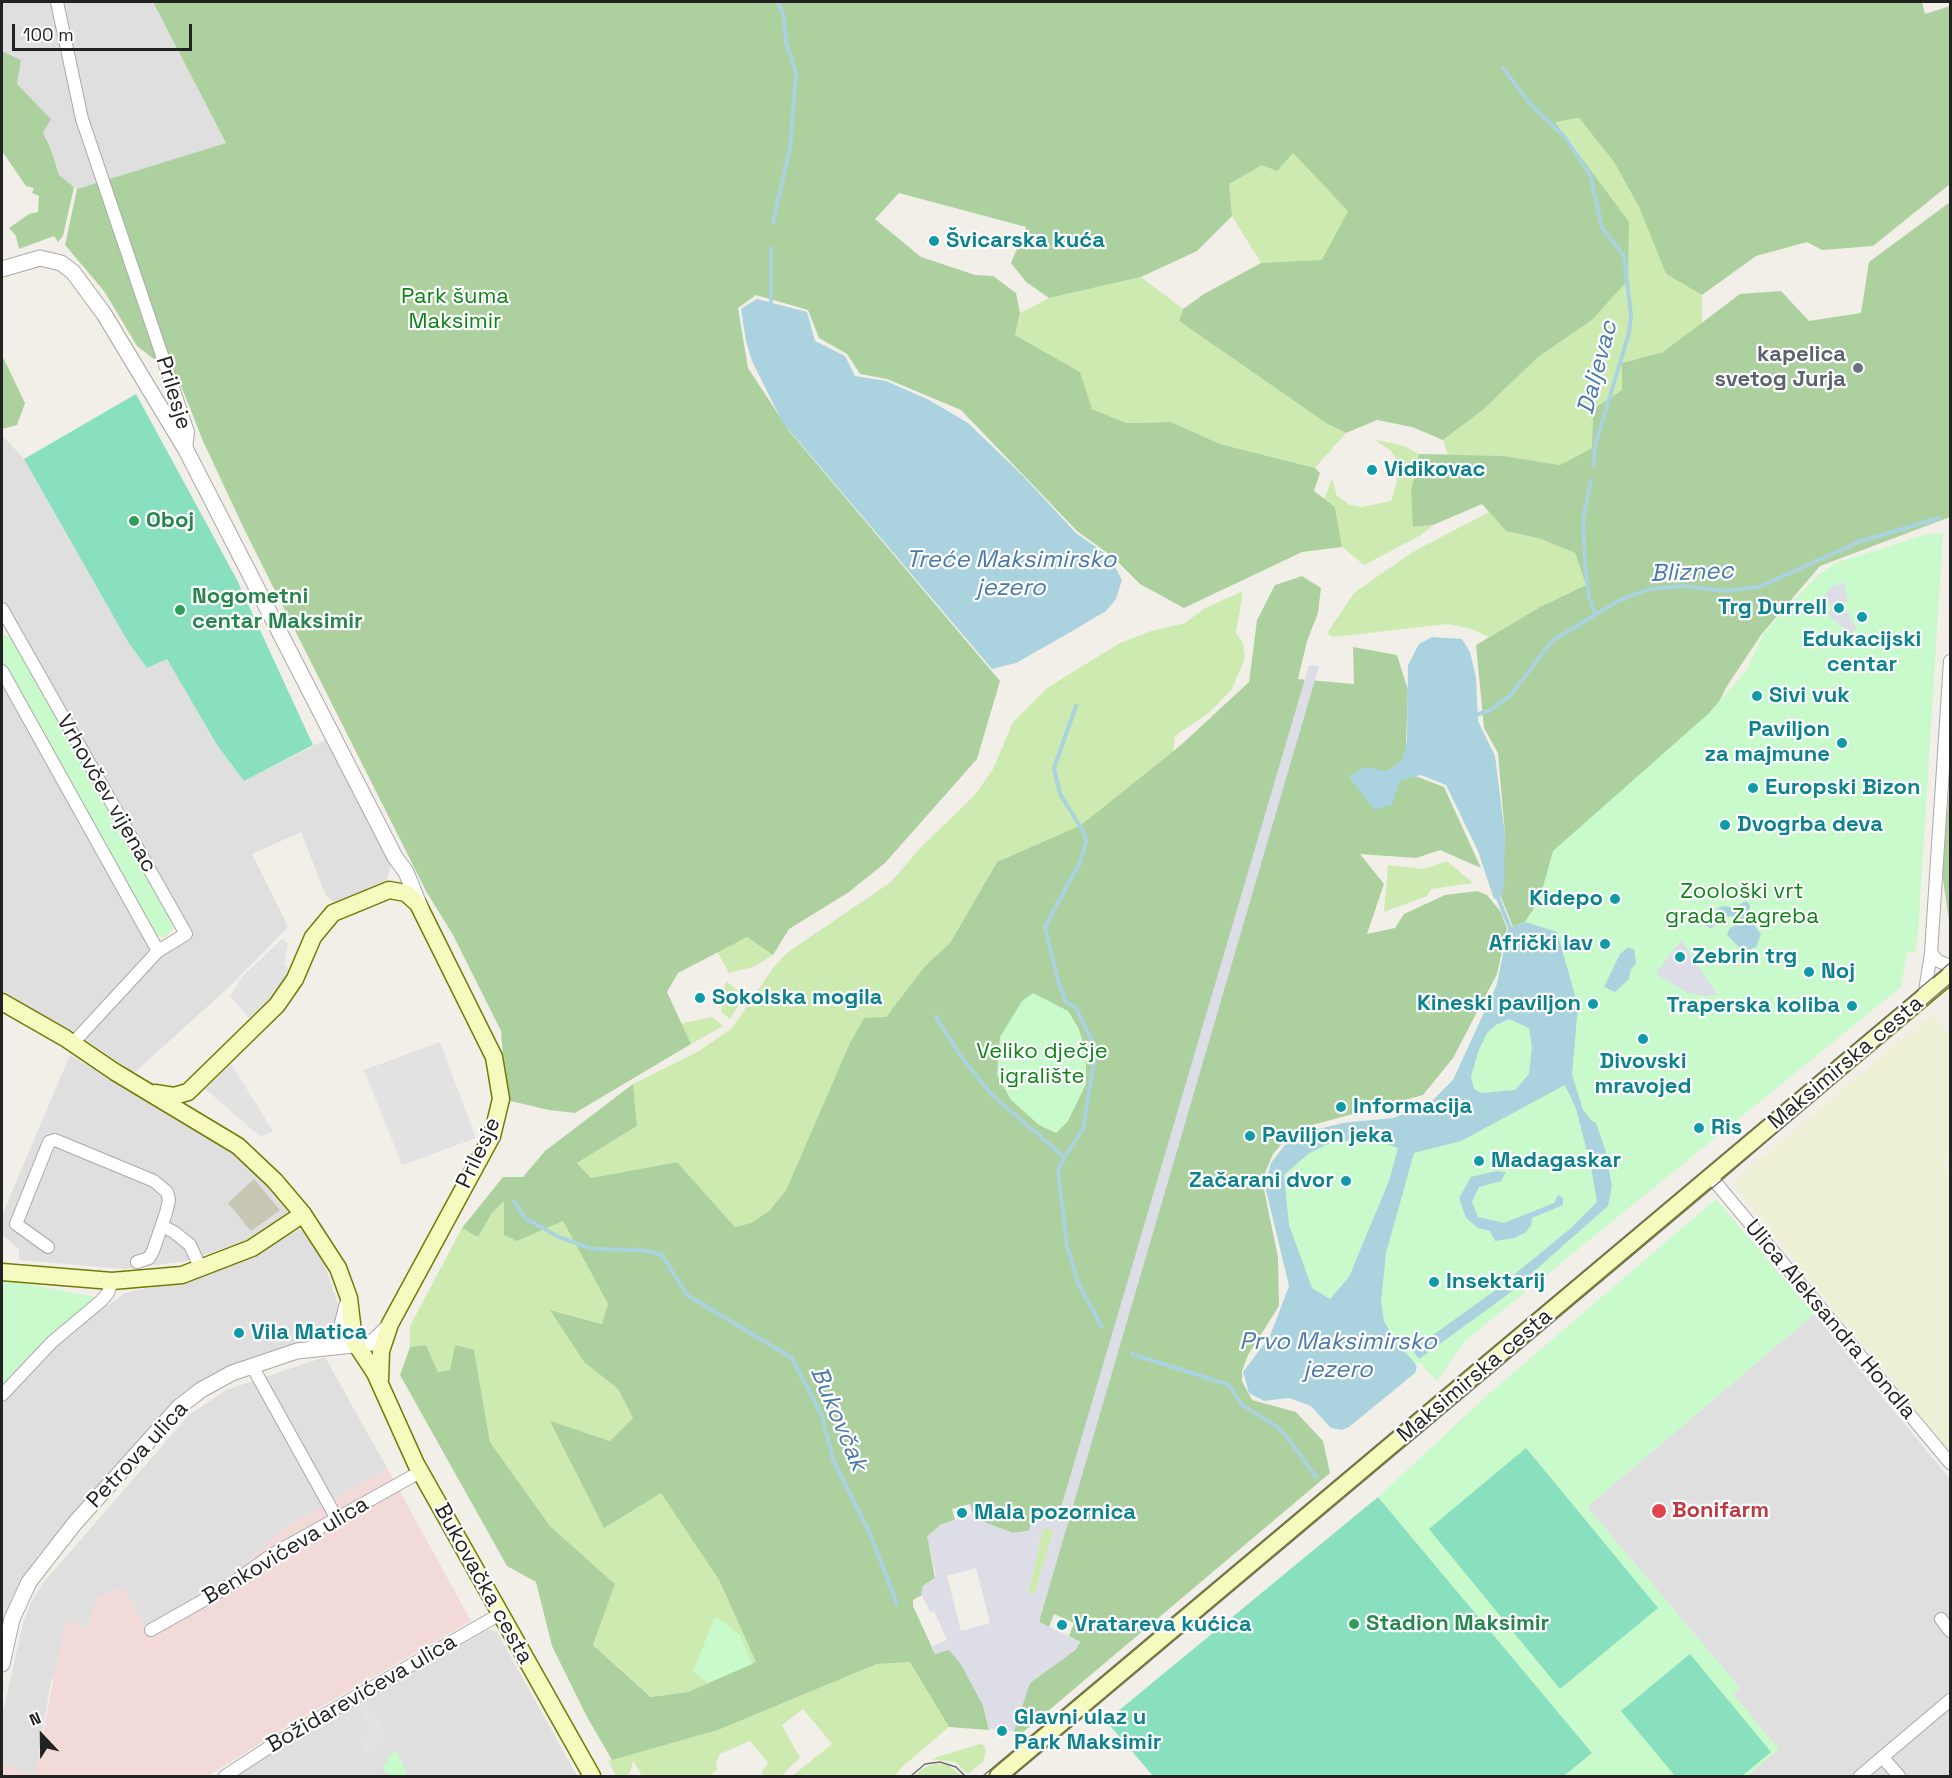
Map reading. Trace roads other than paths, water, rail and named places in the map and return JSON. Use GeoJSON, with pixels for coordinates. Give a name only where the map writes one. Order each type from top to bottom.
{"type":"FeatureCollection","features":[{"type":"Feature","properties":{"kind":"main road","name":"Prilesje"},"geometry":{"type":"LineString","coordinates":[[380,1379],[381,1351],[390,1324],[492,1136],[501,1099],[498,1067],[489,1044],[422,910],[406,893],[395,890],[382,891]]}},
{"type":"Feature","properties":{"kind":"main road"},"geometry":{"type":"LineString","coordinates":[[193,1118],[186,1105],[188,1092],[284,997],[295,979],[313,936],[325,921],[349,904],[382,891]]}},
{"type":"Feature","properties":{"kind":"main road","name":"Maksimirska cesta"},"geometry":{"type":"LineString","coordinates":[[998,1776],[1950,975]]}},
{"type":"Feature","properties":{"kind":"main road","name":"Bukovačka cesta"},"geometry":{"type":"LineString","coordinates":[[2,1002],[9,1010],[73,1043],[219,1133],[250,1157],[303,1214],[329,1252],[347,1290],[353,1336],[357,1346],[380,1379],[392,1416],[420,1473],[592,1776]]}},
{"type":"Feature","properties":{"kind":"main road","name":"Bukovačka cesta"},"geometry":{"type":"LineString","coordinates":[[146,1090],[168,1096],[188,1092]]}},
{"type":"Feature","properties":{"kind":"main road"},"geometry":{"type":"LineString","coordinates":[[2,1272],[112,1281],[153,1280],[201,1269],[252,1248],[303,1214]]}},
{"type":"Feature","properties":{"kind":"street","name":"Prilesje"},"geometry":{"type":"LineString","coordinates":[[57,2],[82,119],[188,432],[186,450],[395,857],[406,872],[422,910]]}},
{"type":"Feature","properties":{"kind":"street"},"geometry":{"type":"LineString","coordinates":[[2,269],[40,258],[61,263],[73,272],[104,314],[186,450]]}},
{"type":"Feature","properties":{"kind":"street","name":"Vrhovčev vijenac"},"geometry":{"type":"LineString","coordinates":[[2,609],[6,628],[186,934],[158,951],[73,1043]]}},
{"type":"Feature","properties":{"kind":"street"},"geometry":{"type":"LineString","coordinates":[[1923,998],[1931,953],[1950,661]]}},
{"type":"Feature","properties":{"kind":"street","name":"Vrhovčev vijenac"},"geometry":{"type":"LineString","coordinates":[[2,671],[158,951]]}},
{"type":"Feature","properties":{"kind":"street"},"geometry":{"type":"LineString","coordinates":[[382,891],[396,877],[395,857]]}},
{"type":"Feature","properties":{"kind":"street"},"geometry":{"type":"LineString","coordinates":[[1931,953],[1938,960],[1950,966]]}},
{"type":"Feature","properties":{"kind":"street"},"geometry":{"type":"LineString","coordinates":[[48,1247],[16,1224],[49,1142],[55,1140],[163,1187],[169,1200],[160,1231],[148,1258],[137,1262]]}},
{"type":"Feature","properties":{"kind":"street","name":"Ulica Aleksandra Hondla"},"geometry":{"type":"LineString","coordinates":[[1711,1177],[1950,1463]]}},
{"type":"Feature","properties":{"kind":"street"},"geometry":{"type":"LineString","coordinates":[[160,1231],[178,1238],[192,1249],[201,1269]]}},
{"type":"Feature","properties":{"kind":"street"},"geometry":{"type":"LineString","coordinates":[[2,1395],[52,1342],[101,1301],[108,1293],[112,1281]]}},
{"type":"Feature","properties":{"kind":"street"},"geometry":{"type":"LineString","coordinates":[[297,1351],[341,1329],[346,1319],[347,1290]]}},
{"type":"Feature","properties":{"kind":"street","name":"Prilesje"},"geometry":{"type":"LineString","coordinates":[[357,1346],[375,1341],[390,1324]]}},
{"type":"Feature","properties":{"kind":"street","name":"Petrova ulica"},"geometry":{"type":"LineString","coordinates":[[2,1664],[12,1619],[29,1582],[75,1523],[179,1407],[214,1382],[252,1366],[297,1351],[326,1346],[357,1346]]}},
{"type":"Feature","properties":{"kind":"street"},"geometry":{"type":"LineString","coordinates":[[252,1366],[337,1519]]}},
{"type":"Feature","properties":{"kind":"street","name":"Benkovićeva ulica"},"geometry":{"type":"LineString","coordinates":[[151,1630],[227,1587],[273,1554],[420,1473]]}},
{"type":"Feature","properties":{"kind":"street","name":"Božidarevićeva ulica"},"geometry":{"type":"LineString","coordinates":[[225,1776],[277,1742],[500,1614]]}},
{"type":"Feature","properties":{"kind":"street"},"geometry":{"type":"LineString","coordinates":[[1941,1619],[1950,1631]]}},
{"type":"Feature","properties":{"kind":"street"},"geometry":{"type":"LineString","coordinates":[[1860,1776],[1950,1700]]}},
{"type":"Feature","properties":{"kind":"street"},"geometry":{"type":"LineString","coordinates":[[1882,1758],[1899,1776]]}},
{"type":"Feature","properties":{"kind":"water","name":"Treće Maksimirsko jezero"},"geometry":{"type":"Polygon","coordinates":[[[757,299],[807,312],[815,341],[845,356],[855,376],[886,381],[929,400],[968,423],[1023,476],[1076,533],[1110,557],[1122,580],[1116,599],[1106,611],[1016,663],[992,669],[783,423],[752,361],[746,341],[741,309],[757,299]]]}},
{"type":"Feature","properties":{"kind":"water"},"geometry":{"type":"Polygon","coordinates":[[[1432,637],[1462,639],[1470,652],[1476,678],[1478,721],[1495,756],[1505,835],[1504,888],[1501,897],[1494,899],[1478,851],[1446,785],[1421,775],[1400,781],[1392,805],[1374,810],[1349,777],[1364,767],[1387,771],[1402,760],[1407,740],[1408,665],[1419,644],[1432,637]]]}},
{"type":"Feature","properties":{"kind":"water"},"geometry":{"type":"Polygon","coordinates":[[[1746,901],[1750,905],[1749,918],[1761,934],[1756,947],[1747,951],[1740,948],[1727,935],[1729,929],[1738,923],[1737,917],[1722,916],[1711,929],[1705,924],[1718,908],[1725,906],[1733,908],[1746,901]]]}},
{"type":"Feature","properties":{"kind":"water","name":"Prvo Maksimirsko jezero"},"geometry":{"type":"Polygon","coordinates":[[[1525,922],[1557,932],[1578,1006],[1572,1074],[1583,1110],[1596,1123],[1605,1149],[1612,1186],[1608,1206],[1507,1295],[1419,1359],[1412,1350],[1493,1292],[1571,1228],[1597,1202],[1591,1167],[1576,1109],[1565,1085],[1461,1141],[1414,1153],[1386,1253],[1381,1301],[1384,1321],[1395,1341],[1417,1367],[1415,1373],[1349,1427],[1342,1430],[1331,1428],[1311,1406],[1289,1398],[1264,1401],[1249,1393],[1243,1372],[1270,1336],[1289,1286],[1265,1186],[1271,1163],[1285,1145],[1311,1131],[1343,1123],[1393,1118],[1428,1105],[1453,1080],[1497,984],[1508,929],[1525,922]],[[1509,1019],[1496,1025],[1487,1033],[1478,1052],[1471,1077],[1474,1089],[1481,1093],[1515,1090],[1529,1074],[1532,1047],[1529,1028],[1509,1019]],[[1367,1138],[1330,1143],[1308,1154],[1284,1175],[1289,1225],[1312,1288],[1330,1299],[1349,1277],[1389,1181],[1398,1148],[1367,1138]]]}},
{"type":"Feature","properties":{"kind":"water"},"geometry":{"type":"Polygon","coordinates":[[[1627,948],[1634,949],[1636,964],[1631,969],[1629,979],[1615,992],[1604,987],[1620,954],[1627,948]]]}},
{"type":"Feature","properties":{"kind":"water"},"geometry":{"type":"Polygon","coordinates":[[[1496,1171],[1506,1172],[1501,1181],[1479,1187],[1472,1202],[1478,1217],[1504,1223],[1554,1203],[1558,1195],[1563,1198],[1563,1205],[1532,1218],[1531,1225],[1526,1232],[1514,1238],[1495,1241],[1490,1231],[1478,1228],[1466,1218],[1459,1198],[1471,1177],[1496,1171]]]}},
{"type":"Feature","properties":{"kind":"waterway"},"geometry":{"type":"LineString","coordinates":[[773,222],[790,148],[796,73],[786,42],[784,17],[778,2]]}},
{"type":"Feature","properties":{"kind":"waterway","name":"Daljevac"},"geometry":{"type":"LineString","coordinates":[[1503,68],[1532,106],[1565,137],[1587,170],[1591,178],[1602,228],[1624,256],[1631,315],[1629,333],[1595,446],[1594,465]]}},
{"type":"Feature","properties":{"kind":"waterway"},"geometry":{"type":"LineString","coordinates":[[771,248],[771,302]]}},
{"type":"Feature","properties":{"kind":"waterway"},"geometry":{"type":"LineString","coordinates":[[1591,480],[1583,520],[1589,597],[1595,614]]}},
{"type":"Feature","properties":{"kind":"waterway","name":"Bliznec"},"geometry":{"type":"LineString","coordinates":[[1478,714],[1489,711],[1510,696],[1552,641],[1620,600],[1650,589],[1682,586],[1726,591],[1759,587],[1861,541],[1939,518]]}},
{"type":"Feature","properties":{"kind":"waterway"},"geometry":{"type":"LineString","coordinates":[[1076,706],[1054,768],[1060,794],[1083,831],[1086,841],[1081,860],[1045,927],[1059,984],[1066,1002],[1076,1008],[1096,1049],[1083,1129],[1064,1157],[1058,1171],[1067,1246],[1078,1283],[1102,1327]]}},
{"type":"Feature","properties":{"kind":"waterway"},"geometry":{"type":"LineString","coordinates":[[1498,898],[1510,928]]}},
{"type":"Feature","properties":{"kind":"waterway"},"geometry":{"type":"LineString","coordinates":[[936,1017],[960,1055],[990,1093],[1064,1157]]}},
{"type":"Feature","properties":{"kind":"waterway","name":"Bukovčak"},"geometry":{"type":"LineString","coordinates":[[514,1201],[525,1218],[559,1237],[593,1249],[643,1250],[662,1255],[687,1295],[792,1358],[822,1416],[833,1460],[871,1536],[897,1604]]}},
{"type":"Feature","properties":{"kind":"waterway"},"geometry":{"type":"LineString","coordinates":[[1132,1354],[1229,1385],[1241,1404],[1277,1427],[1288,1438],[1316,1477]]}},
{"type":"Feature","properties":{"kind":"tram line"},"geometry":{"type":"LineString","coordinates":[[983,1776],[1950,963]]}},
{"type":"Feature","properties":{"kind":"tram line"},"geometry":{"type":"LineString","coordinates":[[1013,1776],[1717,1184],[1950,984]]}},
{"type":"Feature","properties":{"kind":"tram line"},"geometry":{"type":"LineString","coordinates":[[911,1776],[925,1764],[940,1762],[956,1767],[965,1776]]}},
{"type":"Feature","properties":{"kind":"place","name":"Švicarska kuća"},"geometry":{"type":"Point","coordinates":[934,241]}},
{"type":"Feature","properties":{"kind":"place","name":"kapelica svetog Jurja"},"geometry":{"type":"Point","coordinates":[1858,368]}},
{"type":"Feature","properties":{"kind":"place","name":"Vidikovac"},"geometry":{"type":"Point","coordinates":[1372,470]}},
{"type":"Feature","properties":{"kind":"place","name":"Oboj"},"geometry":{"type":"Point","coordinates":[134,521]}},
{"type":"Feature","properties":{"kind":"place","name":"Trg Durrell"},"geometry":{"type":"Point","coordinates":[1839,608]}},
{"type":"Feature","properties":{"kind":"place","name":"Nogometni centar Maksimir"},"geometry":{"type":"Point","coordinates":[180,610]}},
{"type":"Feature","properties":{"kind":"place","name":"Edukacijski centar"},"geometry":{"type":"Point","coordinates":[1862,617]}},
{"type":"Feature","properties":{"kind":"place","name":"Sivi vuk"},"geometry":{"type":"Point","coordinates":[1757,696]}},
{"type":"Feature","properties":{"kind":"place","name":"Paviljon za majmune"},"geometry":{"type":"Point","coordinates":[1842,743]}},
{"type":"Feature","properties":{"kind":"place","name":"Europski Bizon"},"geometry":{"type":"Point","coordinates":[1753,788]}},
{"type":"Feature","properties":{"kind":"place","name":"Dvogrba deva"},"geometry":{"type":"Point","coordinates":[1725,825]}},
{"type":"Feature","properties":{"kind":"place","name":"Kidepo"},"geometry":{"type":"Point","coordinates":[1615,899]}},
{"type":"Feature","properties":{"kind":"place","name":"Afrički lav"},"geometry":{"type":"Point","coordinates":[1605,944]}},
{"type":"Feature","properties":{"kind":"place","name":"Zebrin trg"},"geometry":{"type":"Point","coordinates":[1680,957]}},
{"type":"Feature","properties":{"kind":"place","name":"Noj"},"geometry":{"type":"Point","coordinates":[1809,972]}},
{"type":"Feature","properties":{"kind":"place","name":"Sokolska mogila"},"geometry":{"type":"Point","coordinates":[700,998]}},
{"type":"Feature","properties":{"kind":"place","name":"Kineski paviljon"},"geometry":{"type":"Point","coordinates":[1593,1004]}},
{"type":"Feature","properties":{"kind":"place","name":"Traperska koliba"},"geometry":{"type":"Point","coordinates":[1852,1006]}},
{"type":"Feature","properties":{"kind":"place","name":"Divovski mravojed"},"geometry":{"type":"Point","coordinates":[1643,1039]}},
{"type":"Feature","properties":{"kind":"place","name":"Informacija"},"geometry":{"type":"Point","coordinates":[1341,1107]}},
{"type":"Feature","properties":{"kind":"place","name":"Ris"},"geometry":{"type":"Point","coordinates":[1699,1128]}},
{"type":"Feature","properties":{"kind":"place","name":"Paviljon jeka"},"geometry":{"type":"Point","coordinates":[1250,1136]}},
{"type":"Feature","properties":{"kind":"place","name":"Madagaskar"},"geometry":{"type":"Point","coordinates":[1479,1161]}},
{"type":"Feature","properties":{"kind":"place","name":"Začarani dvor"},"geometry":{"type":"Point","coordinates":[1346,1181]}},
{"type":"Feature","properties":{"kind":"place","name":"Insektarij"},"geometry":{"type":"Point","coordinates":[1434,1282]}},
{"type":"Feature","properties":{"kind":"place","name":"Vila Matica"},"geometry":{"type":"Point","coordinates":[239,1333]}},
{"type":"Feature","properties":{"kind":"place","name":"Bonifarm"},"geometry":{"type":"Point","coordinates":[1659,1511]}},
{"type":"Feature","properties":{"kind":"place","name":"Mala pozornica"},"geometry":{"type":"Point","coordinates":[962,1513]}},
{"type":"Feature","properties":{"kind":"place","name":"Stadion Maksimir"},"geometry":{"type":"Point","coordinates":[1354,1624]}},
{"type":"Feature","properties":{"kind":"place","name":"Vratareva kućica"},"geometry":{"type":"Point","coordinates":[1062,1625]}},
{"type":"Feature","properties":{"kind":"place","name":"Glavni ulaz u Park Maksimir"},"geometry":{"type":"Point","coordinates":[1002,1731]}},
{"type":"Feature","properties":{"kind":"park label","name":"Park šuma Maksimir"},"geometry":{"type":"Point","coordinates":[455,310]}},
{"type":"Feature","properties":{"kind":"park label","name":"Zoološki vrt grada Zagreba"},"geometry":{"type":"Point","coordinates":[1742,904]}},
{"type":"Feature","properties":{"kind":"park label","name":"Veliko dječje igralište"},"geometry":{"type":"Point","coordinates":[1042,1064]}}]}
